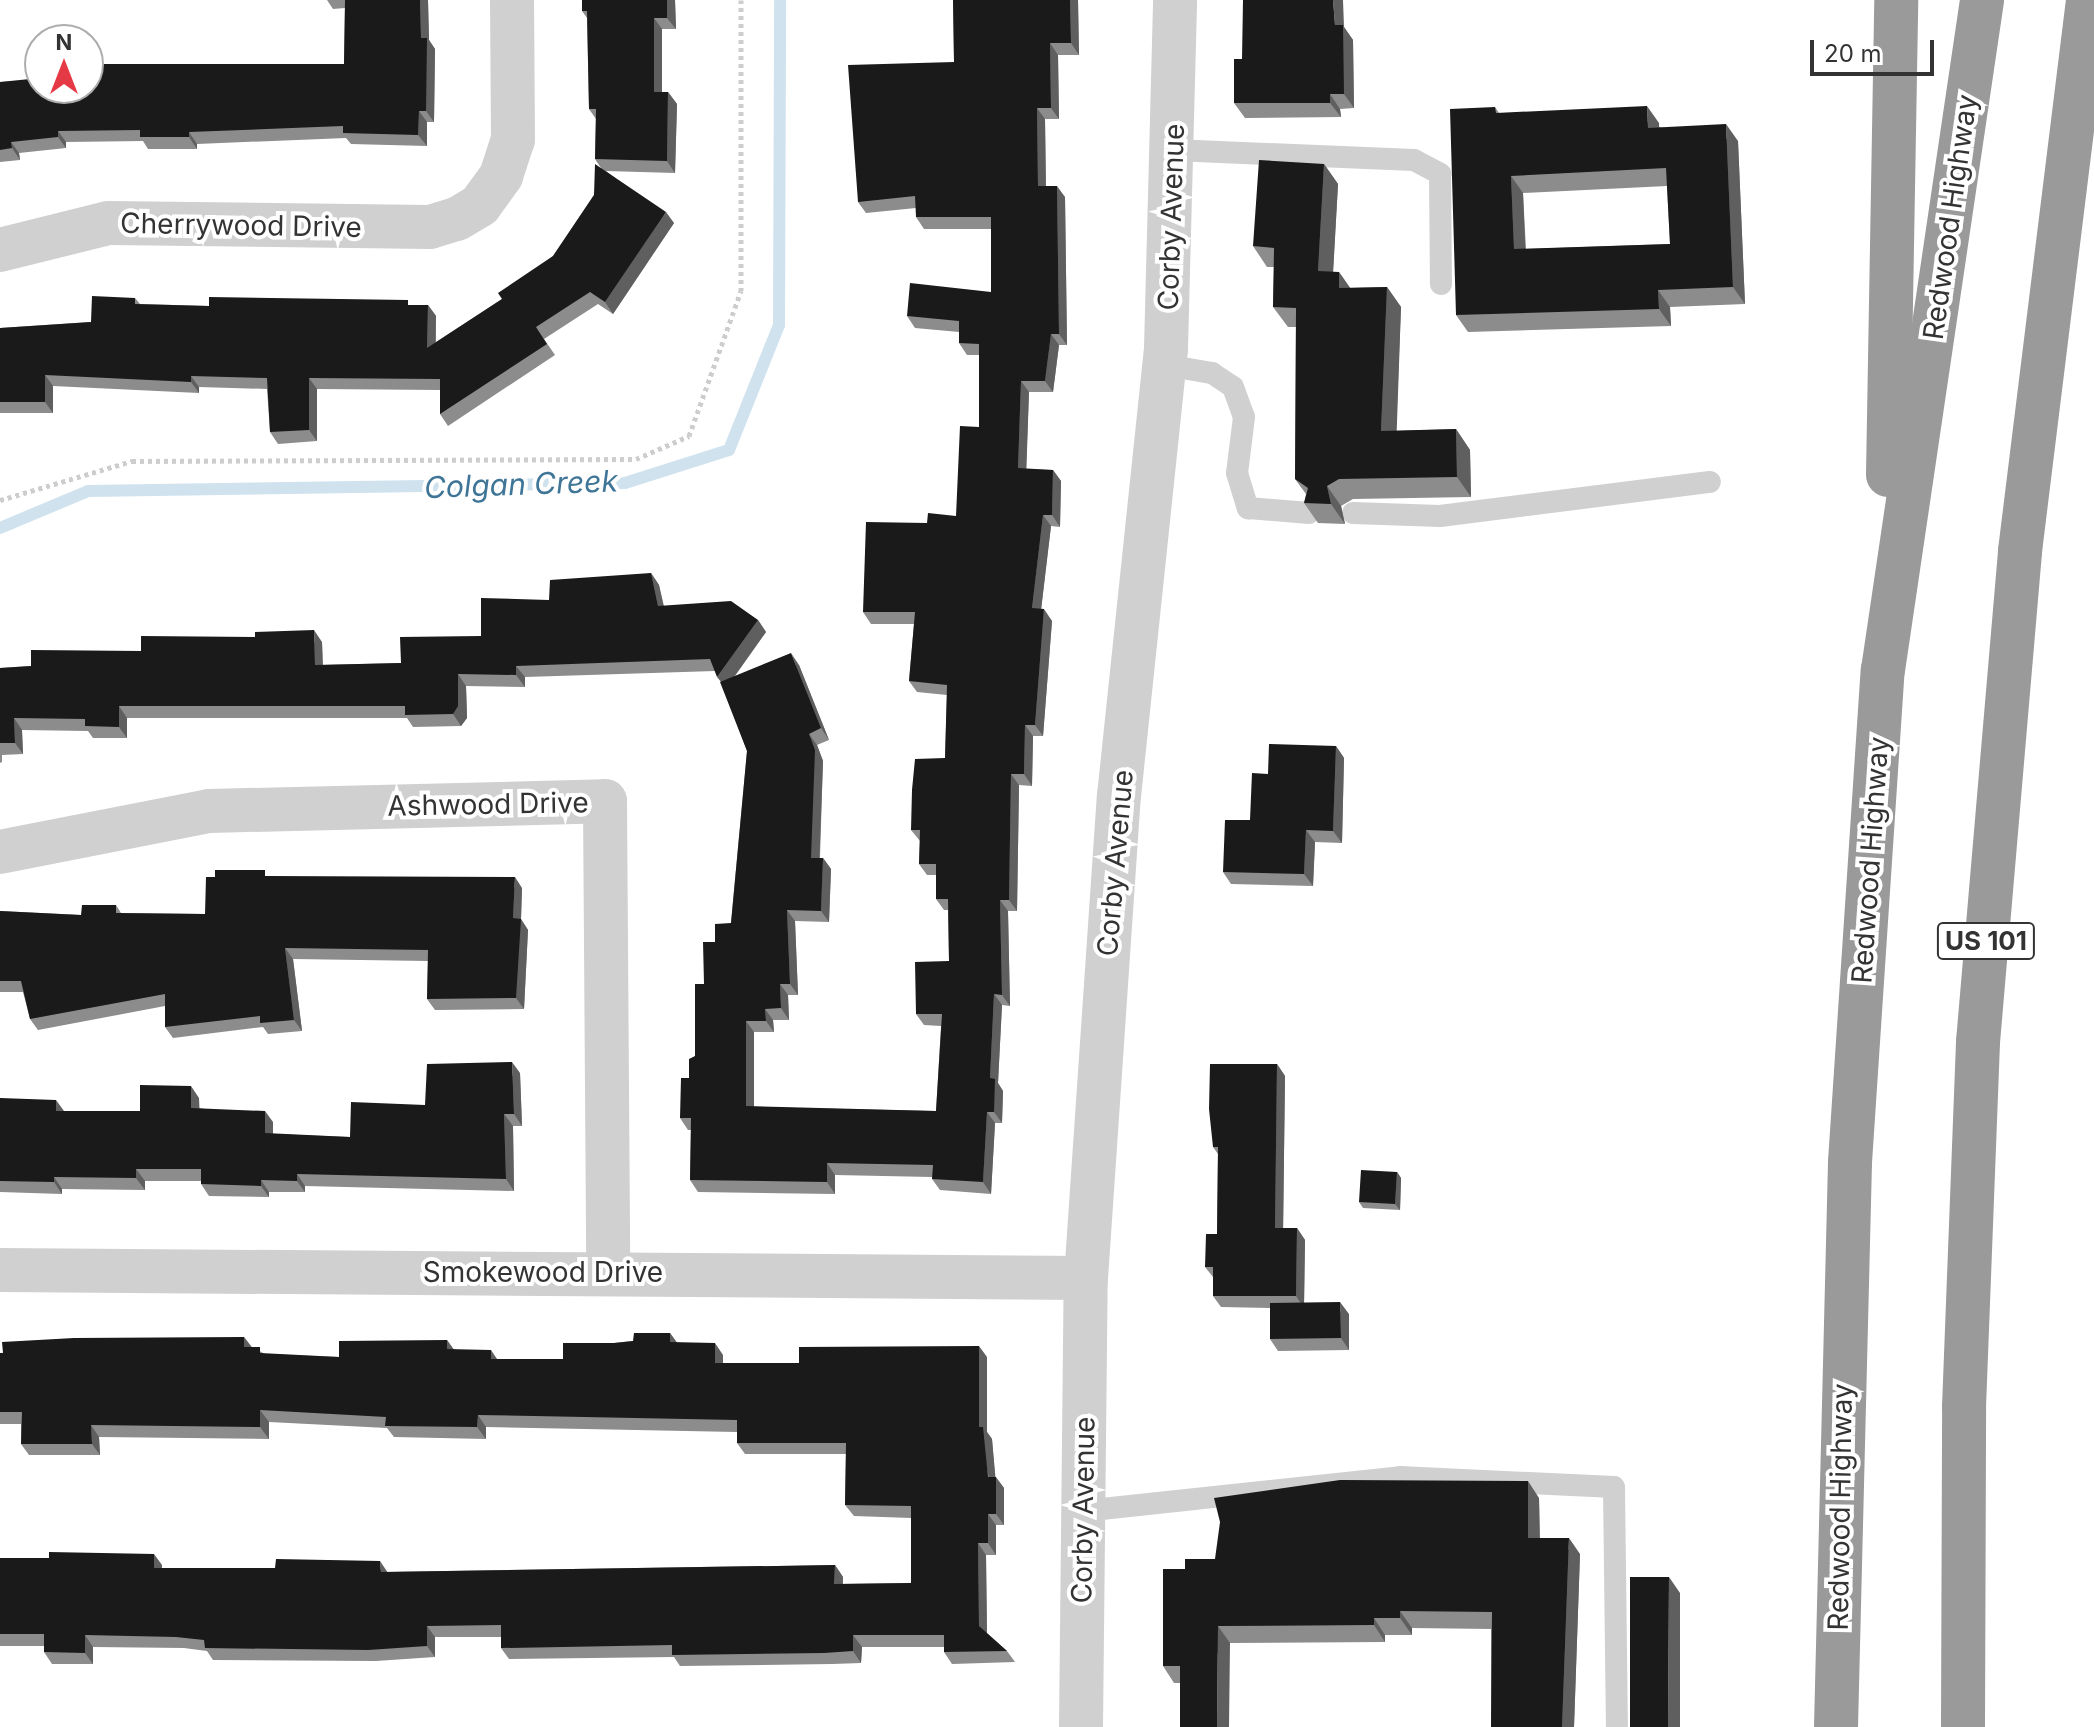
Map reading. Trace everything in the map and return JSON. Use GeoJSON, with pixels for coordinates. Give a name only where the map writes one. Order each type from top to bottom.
{"type":"FeatureCollection","features":[{"type":"Feature","properties":{"kind":"highway"},"geometry":{"type":"LineString","coordinates":[[1883,670],[1896,0]]}},
{"type":"Feature","properties":{"kind":"highway","name":"Redwood Highway"},"geometry":{"type":"LineString","coordinates":[[1836,1727],[1850,1162],[1883,670],[1982,0]]}},
{"type":"Feature","properties":{"kind":"highway","name":"US 101"},"geometry":{"type":"LineString","coordinates":[[1963,1727],[1964,1407],[1978,1042],[2020,551],[2088,0]]}},
{"type":"Feature","properties":{"kind":"street","name":"Cherrywood Drive"},"geometry":{"type":"LineString","coordinates":[[0,250],[108,223],[430,227],[480,205],[501,176],[513,140],[512,0]]}},
{"type":"Feature","properties":{"kind":"street","name":"Corby Avenue"},"geometry":{"type":"LineString","coordinates":[[1081,1727],[1086,1278],[1119,796],[1165,365],[1175,0]]}},
{"type":"Feature","properties":{"kind":"street","name":"Ashwood Drive"},"geometry":{"type":"LineString","coordinates":[[0,852],[209,811],[605,801],[608,1272]]}},
{"type":"Feature","properties":{"kind":"street","name":"Smokewood Drive"},"geometry":{"type":"LineString","coordinates":[[0,1270],[608,1272],[1086,1278]]}},
{"type":"Feature","properties":{"kind":"lane"},"geometry":{"type":"LineString","coordinates":[[1173,150],[1414,160],[1440,174],[1441,284]]}},
{"type":"Feature","properties":{"kind":"lane"},"geometry":{"type":"LineString","coordinates":[[1165,365],[1212,373],[1233,387],[1244,417],[1237,473],[1248,508],[1309,513]]}},
{"type":"Feature","properties":{"kind":"lane"},"geometry":{"type":"LineString","coordinates":[[1353,513],[1440,516],[1710,482]]}},
{"type":"Feature","properties":{"kind":"lane"},"geometry":{"type":"LineString","coordinates":[[1083,1511],[1400,1477],[1614,1487],[1617,1727]]}},
{"type":"Feature","properties":{"kind":"path"},"geometry":{"type":"LineString","coordinates":[[0,500],[132,461],[636,459],[689,436],[741,291],[741,0]]}},
{"type":"Feature","properties":{"kind":"building"},"geometry":{"type":"Polygon","coordinates":[[[345,0],[420,0],[421,38],[427,38],[426,111],[419,111],[418,135],[343,133],[343,126],[189,132],[189,137],[140,137],[140,130],[58,131],[58,137],[11,142],[12,148],[0,150],[0,82],[24,80],[24,104],[104,104],[104,64],[344,64],[345,0]]]}},
{"type":"Feature","properties":{"kind":"building"},"geometry":{"type":"Polygon","coordinates":[[[582,0],[667,0],[667,18],[654,18],[654,92],[668,92],[667,161],[595,159],[596,109],[589,109],[587,11],[582,11],[582,0]]]}},
{"type":"Feature","properties":{"kind":"building"},"geometry":{"type":"Polygon","coordinates":[[[953,0],[1070,0],[1071,43],[1050,43],[1051,108],[1037,108],[1038,186],[1057,186],[1059,334],[1051,334],[1045,381],[1021,381],[1018,468],[1053,470],[1052,515],[1043,515],[1032,608],[1044,609],[1035,725],[1025,725],[1024,774],[1011,774],[1009,900],[1000,900],[1002,995],[994,994],[990,1078],[995,1079],[994,1112],[987,1112],[983,1182],[932,1179],[933,1165],[827,1163],[827,1182],[690,1180],[691,1118],[680,1118],[681,1078],[689,1078],[689,1059],[695,1056],[695,984],[704,984],[703,942],[715,942],[715,924],[731,923],[747,751],[720,682],[791,653],[821,728],[809,734],[815,750],[811,858],[823,858],[821,911],[787,910],[790,984],[780,984],[781,1008],[765,1009],[766,1021],[746,1021],[746,1106],[936,1111],[942,1014],[916,1014],[915,962],[949,961],[948,899],[936,899],[936,864],[919,864],[920,830],[911,830],[912,790],[915,759],[945,758],[947,685],[909,681],[915,612],[863,612],[866,522],[927,523],[928,513],[956,516],[960,426],[979,427],[979,344],[959,343],[959,321],[907,316],[910,283],[991,292],[991,217],[916,217],[915,196],[858,202],[848,65],[954,62],[953,0]]]}},
{"type":"Feature","properties":{"kind":"building"},"geometry":{"type":"Polygon","coordinates":[[[1243,0],[1333,0],[1335,25],[1343,25],[1344,94],[1330,94],[1330,103],[1234,103],[1234,59],[1242,59],[1243,0]]]}},
{"type":"Feature","properties":{"kind":"building"},"geometry":{"type":"Polygon","coordinates":[[[1647,106],[1648,128],[1726,124],[1733,287],[1658,290],[1659,309],[1456,315],[1450,109],[1495,107],[1496,113],[1647,106]],[[1666,168],[1511,176],[1514,249],[1670,244],[1666,168]]]}},
{"type":"Feature","properties":{"kind":"building"},"geometry":{"type":"Polygon","coordinates":[[[1259,160],[1324,164],[1318,271],[1339,272],[1339,288],[1387,287],[1381,431],[1456,429],[1457,477],[1339,479],[1327,486],[1331,504],[1304,503],[1308,488],[1295,479],[1296,308],[1273,307],[1274,248],[1253,246],[1259,160]]]}},
{"type":"Feature","properties":{"kind":"building"},"geometry":{"type":"Polygon","coordinates":[[[595,164],[666,212],[605,302],[590,292],[536,327],[547,344],[440,414],[440,379],[309,378],[309,430],[270,432],[267,378],[191,376],[191,382],[45,375],[45,402],[0,402],[0,328],[91,322],[92,296],[135,298],[135,304],[209,306],[209,297],[408,300],[408,305],[428,305],[427,348],[502,299],[498,293],[553,256],[594,195],[595,164]]]}},
{"type":"Feature","properties":{"kind":"building"},"geometry":{"type":"Polygon","coordinates":[[[651,573],[658,606],[731,601],[758,620],[717,677],[710,659],[516,666],[516,675],[458,674],[458,706],[453,714],[405,715],[405,706],[119,706],[119,727],[85,726],[85,719],[14,718],[15,743],[0,743],[0,668],[31,666],[31,650],[141,651],[141,636],[255,637],[255,632],[314,630],[315,665],[401,663],[400,637],[481,636],[481,598],[549,600],[550,580],[651,573]]]}},
{"type":"Feature","properties":{"kind":"building"},"geometry":{"type":"Polygon","coordinates":[[[1269,744],[1336,746],[1333,831],[1306,830],[1304,874],[1223,872],[1225,820],[1250,820],[1252,773],[1268,774],[1269,744]]]}},
{"type":"Feature","properties":{"kind":"building"},"geometry":{"type":"Polygon","coordinates":[[[215,870],[265,870],[265,876],[515,877],[513,918],[521,919],[516,998],[427,999],[428,950],[285,948],[294,1020],[260,1023],[260,1016],[165,1027],[165,994],[30,1019],[21,981],[0,981],[0,911],[81,915],[82,905],[116,905],[116,913],[205,914],[206,877],[215,877],[215,870]]]}},
{"type":"Feature","properties":{"kind":"building"},"geometry":{"type":"Polygon","coordinates":[[[512,1062],[514,1114],[504,1114],[506,1179],[297,1174],[297,1181],[261,1180],[261,1186],[201,1184],[201,1169],[136,1169],[136,1178],[54,1177],[54,1182],[0,1181],[0,1098],[56,1100],[56,1111],[140,1111],[140,1085],[191,1086],[191,1108],[265,1111],[265,1133],[350,1137],[351,1102],[425,1105],[427,1064],[512,1062]]]}},
{"type":"Feature","properties":{"kind":"building"},"geometry":{"type":"Polygon","coordinates":[[[1210,1064],[1277,1064],[1275,1228],[1297,1228],[1296,1296],[1213,1296],[1213,1267],[1205,1267],[1206,1234],[1217,1234],[1218,1147],[1213,1147],[1209,1109],[1210,1064]]]}},
{"type":"Feature","properties":{"kind":"building"},"geometry":{"type":"Polygon","coordinates":[[[1361,1170],[1397,1172],[1395,1204],[1359,1202],[1361,1170]]]}},
{"type":"Feature","properties":{"kind":"building"},"geometry":{"type":"Polygon","coordinates":[[[1340,1302],[1341,1338],[1270,1339],[1270,1303],[1340,1302]]]}},
{"type":"Feature","properties":{"kind":"building"},"geometry":{"type":"Polygon","coordinates":[[[634,1333],[670,1333],[670,1342],[715,1343],[715,1363],[799,1363],[799,1347],[979,1346],[979,1427],[983,1427],[988,1477],[996,1477],[996,1514],[988,1514],[988,1543],[978,1543],[979,1626],[1007,1651],[944,1652],[944,1635],[853,1635],[853,1651],[824,1653],[672,1655],[672,1645],[501,1648],[501,1625],[427,1626],[427,1646],[368,1650],[205,1648],[204,1640],[85,1635],[85,1653],[44,1652],[44,1634],[0,1634],[0,1558],[49,1558],[49,1552],[154,1554],[154,1568],[275,1568],[276,1559],[380,1561],[381,1572],[835,1565],[834,1584],[911,1583],[911,1506],[845,1505],[846,1443],[737,1443],[737,1420],[478,1415],[477,1427],[385,1426],[386,1417],[260,1410],[260,1427],[91,1425],[92,1444],[21,1444],[22,1412],[0,1412],[2,1342],[74,1338],[244,1337],[244,1347],[260,1347],[260,1353],[339,1357],[339,1341],[447,1340],[447,1349],[491,1350],[491,1359],[563,1359],[563,1343],[633,1341],[634,1333]]]}},
{"type":"Feature","properties":{"kind":"building"},"geometry":{"type":"Polygon","coordinates":[[[1340,1480],[1528,1481],[1528,1538],[1569,1538],[1562,1727],[1491,1727],[1492,1612],[1400,1611],[1400,1618],[1374,1618],[1374,1625],[1218,1626],[1217,1727],[1180,1727],[1180,1666],[1163,1666],[1163,1569],[1185,1569],[1185,1559],[1215,1559],[1220,1522],[1214,1498],[1340,1480]]]}},
{"type":"Feature","properties":{"kind":"building"},"geometry":{"type":"Polygon","coordinates":[[[1630,1577],[1669,1577],[1668,1727],[1630,1727],[1630,1577]]]}},
{"type":"Feature","properties":{"kind":"waterway","name":"Colgan Creek"},"geometry":{"type":"LineString","coordinates":[[0,528],[88,491],[625,483],[729,450],[779,325],[780,0]]}}]}
